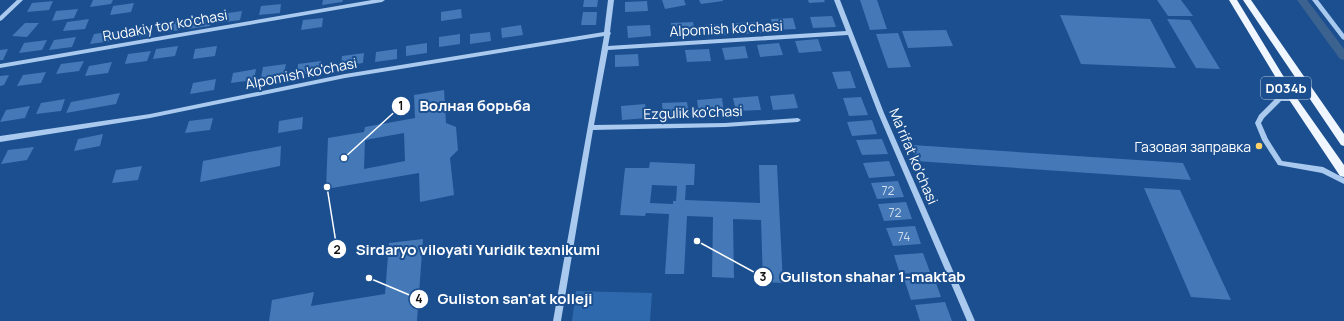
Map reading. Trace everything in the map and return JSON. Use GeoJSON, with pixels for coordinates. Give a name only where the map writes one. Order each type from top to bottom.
{"type":"FeatureCollection","features":[{"type":"Feature","properties":{"kind":"main road","name":"D034b"},"geometry":{"type":"LineString","coordinates":[[1233,0],[1293,99],[1344,173]]}},
{"type":"Feature","properties":{"kind":"main road","name":"D034b"},"geometry":{"type":"LineString","coordinates":[[1247,0],[1344,142]]}},
{"type":"Feature","properties":{"kind":"street"},"geometry":{"type":"LineString","coordinates":[[0,19],[20,0]]}},
{"type":"Feature","properties":{"kind":"street","name":"Rudakiy tor ko'chasi"},"geometry":{"type":"LineString","coordinates":[[0,66],[382,0]]}},
{"type":"Feature","properties":{"kind":"street"},"geometry":{"type":"LineString","coordinates":[[558,321],[590,128],[606,48],[611,0]]}},
{"type":"Feature","properties":{"kind":"street","name":"Ma'rifat ko'chasi"},"geometry":{"type":"LineString","coordinates":[[837,0],[849,34],[971,321]]}},
{"type":"Feature","properties":{"kind":"street"},"geometry":{"type":"LineString","coordinates":[[1315,0],[1344,38]]}},
{"type":"Feature","properties":{"kind":"street","name":"Alpomish ko'chasi"},"geometry":{"type":"LineString","coordinates":[[0,139],[150,116],[346,76],[608,33]]}},
{"type":"Feature","properties":{"kind":"street","name":"Alpomish ko'chasi"},"geometry":{"type":"LineString","coordinates":[[606,48],[849,34]]}},
{"type":"Feature","properties":{"kind":"street"},"geometry":{"type":"LineString","coordinates":[[1293,99],[1279,99],[1261,117],[1258,124],[1276,160],[1285,165],[1323,170],[1344,181]]}},
{"type":"Feature","properties":{"kind":"street","name":"Ezgulik ko'chasi"},"geometry":{"type":"LineString","coordinates":[[590,128],[725,125],[798,120]]}},
{"type":"Feature","properties":{"kind":"shaded area"},"geometry":{"type":"Polygon","coordinates":[[[576,291],[652,293],[650,321],[572,321],[576,291]]]}},
{"type":"Feature","properties":{"kind":"building"},"geometry":{"type":"Polygon","coordinates":[[[93,0],[113,0],[111,4],[90,7],[93,0]]]}},
{"type":"Feature","properties":{"kind":"building"},"geometry":{"type":"Polygon","coordinates":[[[323,0],[343,0],[342,2],[322,5],[323,0]]]}},
{"type":"Feature","properties":{"kind":"building"},"geometry":{"type":"Polygon","coordinates":[[[584,0],[598,0],[597,7],[583,7],[584,0]]]}},
{"type":"Feature","properties":{"kind":"building"},"geometry":{"type":"Polygon","coordinates":[[[662,0],[684,0],[686,5],[665,9],[662,0]]]}},
{"type":"Feature","properties":{"kind":"building"},"geometry":{"type":"Polygon","coordinates":[[[699,0],[723,0],[723,1],[701,4],[699,0]]]}},
{"type":"Feature","properties":{"kind":"building"},"geometry":{"type":"Polygon","coordinates":[[[808,0],[824,0],[825,2],[809,3],[808,0]]]}},
{"type":"Feature","properties":{"kind":"building"},"geometry":{"type":"Polygon","coordinates":[[[860,0],[877,0],[887,29],[870,30],[860,0]]]}},
{"type":"Feature","properties":{"kind":"building"},"geometry":{"type":"Polygon","coordinates":[[[1157,0],[1181,0],[1193,16],[1168,16],[1157,0]]]}},
{"type":"Feature","properties":{"kind":"building"},"geometry":{"type":"Polygon","coordinates":[[[53,1],[49,10],[27,12],[32,3],[53,1]]]}},
{"type":"Feature","properties":{"kind":"building"},"geometry":{"type":"Polygon","coordinates":[[[647,1],[648,11],[625,12],[625,2],[647,1]]]}},
{"type":"Feature","properties":{"kind":"building"},"geometry":{"type":"Polygon","coordinates":[[[134,3],[131,12],[110,15],[113,6],[134,3]]]}},
{"type":"Feature","properties":{"kind":"building"},"geometry":{"type":"Polygon","coordinates":[[[281,4],[280,13],[259,15],[261,6],[281,4]]]}},
{"type":"Feature","properties":{"kind":"building"},"geometry":{"type":"Polygon","coordinates":[[[78,9],[74,18],[52,21],[56,11],[78,9]]]}},
{"type":"Feature","properties":{"kind":"building"},"geometry":{"type":"Polygon","coordinates":[[[461,9],[462,18],[441,21],[441,12],[461,9]]]}},
{"type":"Feature","properties":{"kind":"building"},"geometry":{"type":"Polygon","coordinates":[[[242,11],[240,20],[218,23],[221,14],[242,11]]]}},
{"type":"Feature","properties":{"kind":"building"},"geometry":{"type":"Polygon","coordinates":[[[583,12],[597,12],[596,25],[581,25],[583,12]]]}},
{"type":"Feature","properties":{"kind":"building"},"geometry":{"type":"Polygon","coordinates":[[[1060,15],[1150,19],[1176,68],[1081,64],[1060,15]]]}},
{"type":"Feature","properties":{"kind":"building"},"geometry":{"type":"Polygon","coordinates":[[[832,16],[836,27],[813,28],[810,17],[832,16]]]}},
{"type":"Feature","properties":{"kind":"building"},"geometry":{"type":"Polygon","coordinates":[[[212,17],[210,26],[188,29],[191,20],[212,17]]]}},
{"type":"Feature","properties":{"kind":"building"},"geometry":{"type":"Polygon","coordinates":[[[323,18],[322,27],[301,30],[303,20],[323,18]]]}},
{"type":"Feature","properties":{"kind":"building"},"geometry":{"type":"Polygon","coordinates":[[[793,18],[796,29],[774,30],[771,19],[793,18]]]}},
{"type":"Feature","properties":{"kind":"building"},"geometry":{"type":"Polygon","coordinates":[[[89,19],[85,29],[63,31],[67,22],[89,19]]]}},
{"type":"Feature","properties":{"kind":"building"},"geometry":{"type":"Polygon","coordinates":[[[1167,19],[1190,20],[1220,69],[1196,68],[1167,19]]]}},
{"type":"Feature","properties":{"kind":"building"},"geometry":{"type":"Polygon","coordinates":[[[183,20],[180,30],[158,33],[161,23],[183,20]]]}},
{"type":"Feature","properties":{"kind":"building"},"geometry":{"type":"Polygon","coordinates":[[[693,22],[695,33],[672,34],[671,23],[693,22]]]}},
{"type":"Feature","properties":{"kind":"building"},"geometry":{"type":"Polygon","coordinates":[[[759,22],[761,33],[738,34],[736,23],[759,22]]]}},
{"type":"Feature","properties":{"kind":"building"},"geometry":{"type":"Polygon","coordinates":[[[25,23],[39,23],[27,37],[12,36],[25,23]]]}},
{"type":"Feature","properties":{"kind":"building"},"geometry":{"type":"Polygon","coordinates":[[[726,24],[728,35],[706,36],[704,25],[726,24]]]}},
{"type":"Feature","properties":{"kind":"building"},"geometry":{"type":"Polygon","coordinates":[[[521,25],[523,35],[502,38],[501,28],[521,25]]]}},
{"type":"Feature","properties":{"kind":"building"},"geometry":{"type":"Polygon","coordinates":[[[650,25],[651,36],[628,38],[627,26],[650,25]]]}},
{"type":"Feature","properties":{"kind":"building"},"geometry":{"type":"Polygon","coordinates":[[[150,26],[147,36],[125,38],[128,29],[150,26]]]}},
{"type":"Feature","properties":{"kind":"building"},"geometry":{"type":"Polygon","coordinates":[[[946,30],[953,46],[908,48],[902,31],[946,30]]]}},
{"type":"Feature","properties":{"kind":"building"},"geometry":{"type":"Polygon","coordinates":[[[116,31],[113,41],[90,44],[94,34],[116,31]]]}},
{"type":"Feature","properties":{"kind":"building"},"geometry":{"type":"Polygon","coordinates":[[[490,32],[491,41],[470,44],[470,34],[490,32]]]}},
{"type":"Feature","properties":{"kind":"building"},"geometry":{"type":"Polygon","coordinates":[[[898,33],[911,67],[888,68],[876,34],[898,33]]]}},
{"type":"Feature","properties":{"kind":"building"},"geometry":{"type":"Polygon","coordinates":[[[460,34],[460,44],[439,47],[439,37],[460,34]]]}},
{"type":"Feature","properties":{"kind":"building"},"geometry":{"type":"Polygon","coordinates":[[[76,37],[72,47],[49,50],[54,40],[76,37]]]}},
{"type":"Feature","properties":{"kind":"building"},"geometry":{"type":"Polygon","coordinates":[[[818,39],[822,51],[799,53],[795,41],[818,39]]]}},
{"type":"Feature","properties":{"kind":"building"},"geometry":{"type":"Polygon","coordinates":[[[47,40],[42,50],[19,53],[24,43],[47,40]]]}},
{"type":"Feature","properties":{"kind":"building"},"geometry":{"type":"Polygon","coordinates":[[[427,43],[427,53],[406,56],[406,46],[427,43]]]}},
{"type":"Feature","properties":{"kind":"building"},"geometry":{"type":"Polygon","coordinates":[[[779,43],[783,55],[760,57],[757,45],[779,43]]]}},
{"type":"Feature","properties":{"kind":"building"},"geometry":{"type":"Polygon","coordinates":[[[178,46],[175,56],[153,59],[156,49],[178,46]]]}},
{"type":"Feature","properties":{"kind":"building"},"geometry":{"type":"Polygon","coordinates":[[[217,46],[215,56],[193,59],[195,49],[217,46]]]}},
{"type":"Feature","properties":{"kind":"building"},"geometry":{"type":"Polygon","coordinates":[[[745,46],[748,58],[725,60],[722,48],[745,46]]]}},
{"type":"Feature","properties":{"kind":"building"},"geometry":{"type":"Polygon","coordinates":[[[8,49],[3,60],[0,60],[0,50],[8,49]]]}},
{"type":"Feature","properties":{"kind":"building"},"geometry":{"type":"Polygon","coordinates":[[[397,49],[397,59],[375,62],[376,52],[397,49]]]}},
{"type":"Feature","properties":{"kind":"building"},"geometry":{"type":"Polygon","coordinates":[[[709,49],[711,61],[687,62],[685,50],[709,49]]]}},
{"type":"Feature","properties":{"kind":"building"},"geometry":{"type":"Polygon","coordinates":[[[151,51],[147,61],[125,64],[128,54],[151,51]]]}},
{"type":"Feature","properties":{"kind":"building"},"geometry":{"type":"Polygon","coordinates":[[[364,53],[363,63],[341,66],[342,56],[364,53]]]}},
{"type":"Feature","properties":{"kind":"building"},"geometry":{"type":"Polygon","coordinates":[[[638,54],[639,66],[615,67],[615,55],[638,54]]]}},
{"type":"Feature","properties":{"kind":"building"},"geometry":{"type":"Polygon","coordinates":[[[84,61],[79,71],[56,74],[61,64],[84,61]]]}},
{"type":"Feature","properties":{"kind":"building"},"geometry":{"type":"Polygon","coordinates":[[[321,61],[319,72],[297,75],[298,64],[321,61]]]}},
{"type":"Feature","properties":{"kind":"building"},"geometry":{"type":"Polygon","coordinates":[[[112,62],[108,73],[85,76],[89,66],[112,62]]]}},
{"type":"Feature","properties":{"kind":"building"},"geometry":{"type":"Polygon","coordinates":[[[286,64],[284,74],[261,78],[263,67],[286,64]]]}},
{"type":"Feature","properties":{"kind":"building"},"geometry":{"type":"Polygon","coordinates":[[[256,69],[254,80],[231,83],[233,73],[256,69]]]}},
{"type":"Feature","properties":{"kind":"building"},"geometry":{"type":"Polygon","coordinates":[[[850,71],[856,88],[838,89],[832,72],[850,71]]]}},
{"type":"Feature","properties":{"kind":"building"},"geometry":{"type":"Polygon","coordinates":[[[46,72],[41,83],[17,86],[23,75],[46,72]]]}},
{"type":"Feature","properties":{"kind":"building"},"geometry":{"type":"Polygon","coordinates":[[[9,75],[4,85],[0,86],[0,76],[9,75]]]}},
{"type":"Feature","properties":{"kind":"building"},"geometry":{"type":"Polygon","coordinates":[[[216,79],[214,90],[190,94],[193,83],[216,79]]]}},
{"type":"Feature","properties":{"kind":"building"},"geometry":{"type":"Polygon","coordinates":[[[444,90],[446,123],[456,127],[458,150],[450,158],[454,195],[420,202],[419,173],[326,189],[328,138],[364,132],[365,127],[415,118],[414,95],[444,90]],[[404,133],[365,140],[364,169],[405,161],[404,133]]]}},
{"type":"Feature","properties":{"kind":"building"},"geometry":{"type":"Polygon","coordinates":[[[120,93],[116,104],[66,113],[71,102],[120,93]]]}},
{"type":"Feature","properties":{"kind":"building"},"geometry":{"type":"Polygon","coordinates":[[[794,94],[798,108],[773,110],[770,96],[794,94]]]}},
{"type":"Feature","properties":{"kind":"building"},"geometry":{"type":"Polygon","coordinates":[[[758,96],[761,110],[736,111],[733,98],[758,96]]]}},
{"type":"Feature","properties":{"kind":"building"},"geometry":{"type":"Polygon","coordinates":[[[861,97],[868,115],[849,116],[843,98],[861,97]]]}},
{"type":"Feature","properties":{"kind":"building"},"geometry":{"type":"Polygon","coordinates":[[[722,98],[724,112],[699,114],[697,100],[722,98]]]}},
{"type":"Feature","properties":{"kind":"building"},"geometry":{"type":"Polygon","coordinates":[[[65,99],[61,111],[36,114],[41,103],[65,99]]]}},
{"type":"Feature","properties":{"kind":"building"},"geometry":{"type":"Polygon","coordinates":[[[687,102],[689,115],[663,117],[662,103],[687,102]]]}},
{"type":"Feature","properties":{"kind":"building"},"geometry":{"type":"Polygon","coordinates":[[[645,104],[647,118],[622,120],[621,106],[645,104]]]}},
{"type":"Feature","properties":{"kind":"building"},"geometry":{"type":"Polygon","coordinates":[[[30,106],[25,118],[0,122],[6,110],[30,106]]]}},
{"type":"Feature","properties":{"kind":"building"},"geometry":{"type":"Polygon","coordinates":[[[303,117],[302,129],[278,133],[279,121],[303,117]]]}},
{"type":"Feature","properties":{"kind":"building"},"geometry":{"type":"Polygon","coordinates":[[[213,118],[210,130],[185,133],[189,121],[213,118]]]}},
{"type":"Feature","properties":{"kind":"building"},"geometry":{"type":"Polygon","coordinates":[[[872,120],[877,134],[852,136],[847,122],[872,120]]]}},
{"type":"Feature","properties":{"kind":"building"},"geometry":{"type":"Polygon","coordinates":[[[103,134],[100,146],[74,151],[78,139],[103,134]]]}},
{"type":"Feature","properties":{"kind":"building"},"geometry":{"type":"Polygon","coordinates":[[[882,139],[888,154],[862,155],[856,140],[882,139]]]}},
{"type":"Feature","properties":{"kind":"building"},"geometry":{"type":"Polygon","coordinates":[[[912,145],[1183,163],[1191,180],[915,161],[912,145]]]}},
{"type":"Feature","properties":{"kind":"building"},"geometry":{"type":"Polygon","coordinates":[[[281,146],[280,166],[200,182],[203,161],[281,146]]]}},
{"type":"Feature","properties":{"kind":"building"},"geometry":{"type":"Polygon","coordinates":[[[34,147],[27,160],[1,164],[8,150],[34,147]]]}},
{"type":"Feature","properties":{"kind":"building"},"geometry":{"type":"Polygon","coordinates":[[[889,161],[895,176],[869,178],[863,163],[889,161]]]}},
{"type":"Feature","properties":{"kind":"building"},"geometry":{"type":"Polygon","coordinates":[[[650,162],[695,164],[694,185],[686,185],[685,200],[760,203],[759,165],[777,165],[783,283],[763,282],[761,220],[733,219],[734,278],[712,277],[713,217],[687,216],[684,274],[665,274],[669,214],[646,213],[645,216],[620,215],[625,168],[649,168],[650,162]],[[652,185],[650,203],[673,204],[673,201],[676,201],[677,186],[652,185]]]}},
{"type":"Feature","properties":{"kind":"building"},"geometry":{"type":"Polygon","coordinates":[[[142,166],[138,180],[112,183],[116,170],[142,166]]]}},
{"type":"Feature","properties":{"kind":"building"},"geometry":{"type":"Polygon","coordinates":[[[898,181],[904,197],[877,199],[871,183],[898,181]]]}},
{"type":"Feature","properties":{"kind":"building"},"geometry":{"type":"Polygon","coordinates":[[[1144,188],[1180,190],[1231,300],[1191,297],[1144,188]]]}},
{"type":"Feature","properties":{"kind":"building"},"geometry":{"type":"Polygon","coordinates":[[[906,202],[912,219],[884,221],[878,204],[906,202]]]}},
{"type":"Feature","properties":{"kind":"building"},"geometry":{"type":"Polygon","coordinates":[[[915,226],[921,244],[893,246],[886,228],[915,226]]]}},
{"type":"Feature","properties":{"kind":"building"},"geometry":{"type":"Polygon","coordinates":[[[423,239],[417,321],[269,321],[272,300],[314,292],[311,306],[385,294],[389,243],[423,239]]]}},
{"type":"Feature","properties":{"kind":"building"},"geometry":{"type":"Polygon","coordinates":[[[923,253],[930,272],[900,274],[894,255],[923,253]]]}},
{"type":"Feature","properties":{"kind":"building"},"geometry":{"type":"Polygon","coordinates":[[[934,277],[941,297],[911,300],[904,279],[934,277]]]}},
{"type":"Feature","properties":{"kind":"building"},"geometry":{"type":"Polygon","coordinates":[[[945,302],[952,321],[920,321],[915,305],[945,302]]]}},
{"type":"Feature","properties":{"kind":"waterway"},"geometry":{"type":"LineString","coordinates":[[1302,0],[1344,56]]}},
{"type":"Feature","properties":{"kind":"place","name":"Газовая заправка"},"geometry":{"type":"Point","coordinates":[1259,146]}},
{"type":"Feature","properties":{"kind":"place","name":"Волная борьба"},"geometry":{"type":"Point","coordinates":[344,158]}},
{"type":"Feature","properties":{"kind":"place","name":"Sirdaryo viloyati Yuridik texnikumi"},"geometry":{"type":"Point","coordinates":[327,187]}},
{"type":"Feature","properties":{"kind":"place","name":"Guliston shahar 1-maktab"},"geometry":{"type":"Point","coordinates":[697,241]}},
{"type":"Feature","properties":{"kind":"place","name":"Guliston san'at kolleji"},"geometry":{"type":"Point","coordinates":[369,278]}}]}
